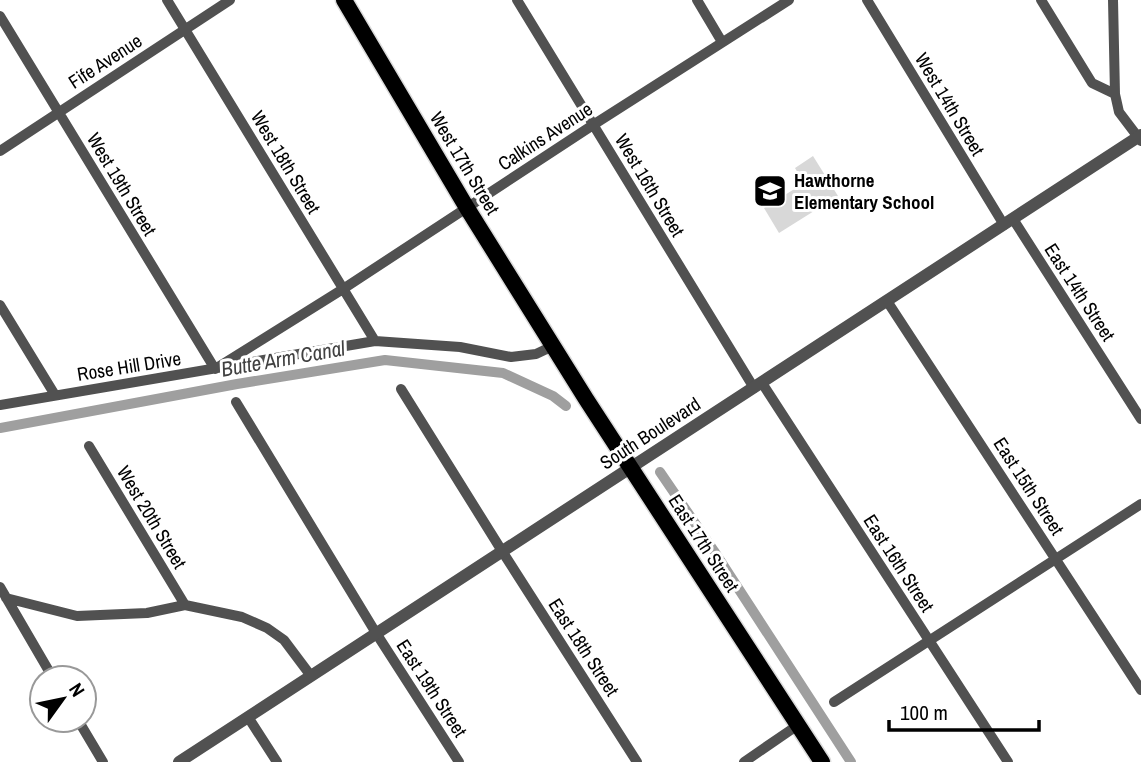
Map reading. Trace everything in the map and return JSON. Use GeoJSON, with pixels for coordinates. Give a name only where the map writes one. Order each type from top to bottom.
{"type":"FeatureCollection","features":[{"type":"Feature","properties":{"kind":"main road","name":"West 17th Street"},"geometry":{"type":"LineString","coordinates":[[344,0],[467,208],[553,346]]}},
{"type":"Feature","properties":{"kind":"main road","name":"East 17th Street"},"geometry":{"type":"LineString","coordinates":[[553,346],[822,762]]}},
{"type":"Feature","properties":{"kind":"street","name":"West 18th Street"},"geometry":{"type":"LineString","coordinates":[[167,0],[375,341]]}},
{"type":"Feature","properties":{"kind":"street","name":"Fife Avenue"},"geometry":{"type":"LineString","coordinates":[[0,151],[230,0]]}},
{"type":"Feature","properties":{"kind":"street","name":"West 16th Street"},"geometry":{"type":"LineString","coordinates":[[517,0],[758,385]]}},
{"type":"Feature","properties":{"kind":"street"},"geometry":{"type":"LineString","coordinates":[[697,0],[722,42]]}},
{"type":"Feature","properties":{"kind":"street","name":"Calkins Avenue"},"geometry":{"type":"LineString","coordinates":[[215,369],[789,0]]}},
{"type":"Feature","properties":{"kind":"street","name":"West 14th Street"},"geometry":{"type":"LineString","coordinates":[[867,0],[1008,222]]}},
{"type":"Feature","properties":{"kind":"street"},"geometry":{"type":"LineString","coordinates":[[1041,0],[1092,83],[1115,94]]}},
{"type":"Feature","properties":{"kind":"street"},"geometry":{"type":"LineString","coordinates":[[1113,0],[1115,94],[1119,112],[1140,138]]}},
{"type":"Feature","properties":{"kind":"street","name":"West 19th Street"},"geometry":{"type":"LineString","coordinates":[[0,16],[215,369]]}},
{"type":"Feature","properties":{"kind":"street","name":"South Boulevard"},"geometry":{"type":"LineString","coordinates":[[179,762],[1140,138]]}},
{"type":"Feature","properties":{"kind":"street","name":"East 14th Street"},"geometry":{"type":"LineString","coordinates":[[1008,222],[1141,419]]}},
{"type":"Feature","properties":{"kind":"street","name":"East 15th Street"},"geometry":{"type":"LineString","coordinates":[[887,301],[1141,690]]}},
{"type":"Feature","properties":{"kind":"street"},"geometry":{"type":"LineString","coordinates":[[0,305],[55,395]]}},
{"type":"Feature","properties":{"kind":"street","name":"Rose Hill Drive"},"geometry":{"type":"LineString","coordinates":[[0,405],[375,341],[432,344],[511,356],[536,354],[553,346]]}},
{"type":"Feature","properties":{"kind":"street","name":"East 16th Street"},"geometry":{"type":"LineString","coordinates":[[758,385],[1008,762]]}},
{"type":"Feature","properties":{"kind":"street"},"geometry":{"type":"LineString","coordinates":[[401,389],[502,551]]}},
{"type":"Feature","properties":{"kind":"street"},"geometry":{"type":"LineString","coordinates":[[236,402],[376,634]]}},
{"type":"Feature","properties":{"kind":"street","name":"West 20th Street"},"geometry":{"type":"LineString","coordinates":[[89,446],[185,605]]}},
{"type":"Feature","properties":{"kind":"street"},"geometry":{"type":"LineString","coordinates":[[834,702],[1141,504]]}},
{"type":"Feature","properties":{"kind":"street","name":"East 18th Street"},"geometry":{"type":"LineString","coordinates":[[502,551],[637,762]]}},
{"type":"Feature","properties":{"kind":"street"},"geometry":{"type":"LineString","coordinates":[[0,587],[45,664]]}},
{"type":"Feature","properties":{"kind":"street"},"geometry":{"type":"LineString","coordinates":[[6,598],[77,616],[147,613],[185,605],[242,617],[267,628],[284,640],[311,676]]}},
{"type":"Feature","properties":{"kind":"street","name":"East 19th Street"},"geometry":{"type":"LineString","coordinates":[[376,634],[459,762]]}},
{"type":"Feature","properties":{"kind":"street"},"geometry":{"type":"LineString","coordinates":[[248,717],[277,762]]}},
{"type":"Feature","properties":{"kind":"street"},"geometry":{"type":"LineString","coordinates":[[744,762],[798,726]]}},
{"type":"Feature","properties":{"kind":"street"},"geometry":{"type":"LineString","coordinates":[[86,734],[103,762]]}},
{"type":"Feature","properties":{"kind":"shaded area"},"geometry":{"type":"Polygon","coordinates":[[[813,156],[838,196],[779,233],[764,208],[804,183],[795,168],[813,156]]]}},
{"type":"Feature","properties":{"kind":"waterway","name":"Butte Arm Canal"},"geometry":{"type":"LineString","coordinates":[[0,428],[237,384],[385,360],[503,373],[553,396],[566,406]]}},
{"type":"Feature","properties":{"kind":"waterway"},"geometry":{"type":"LineString","coordinates":[[660,472],[851,762]]}},
{"type":"Feature","properties":{"kind":"place","name":"Hawthorne Elementary School"},"geometry":{"type":"Point","coordinates":[770,191]}}]}
